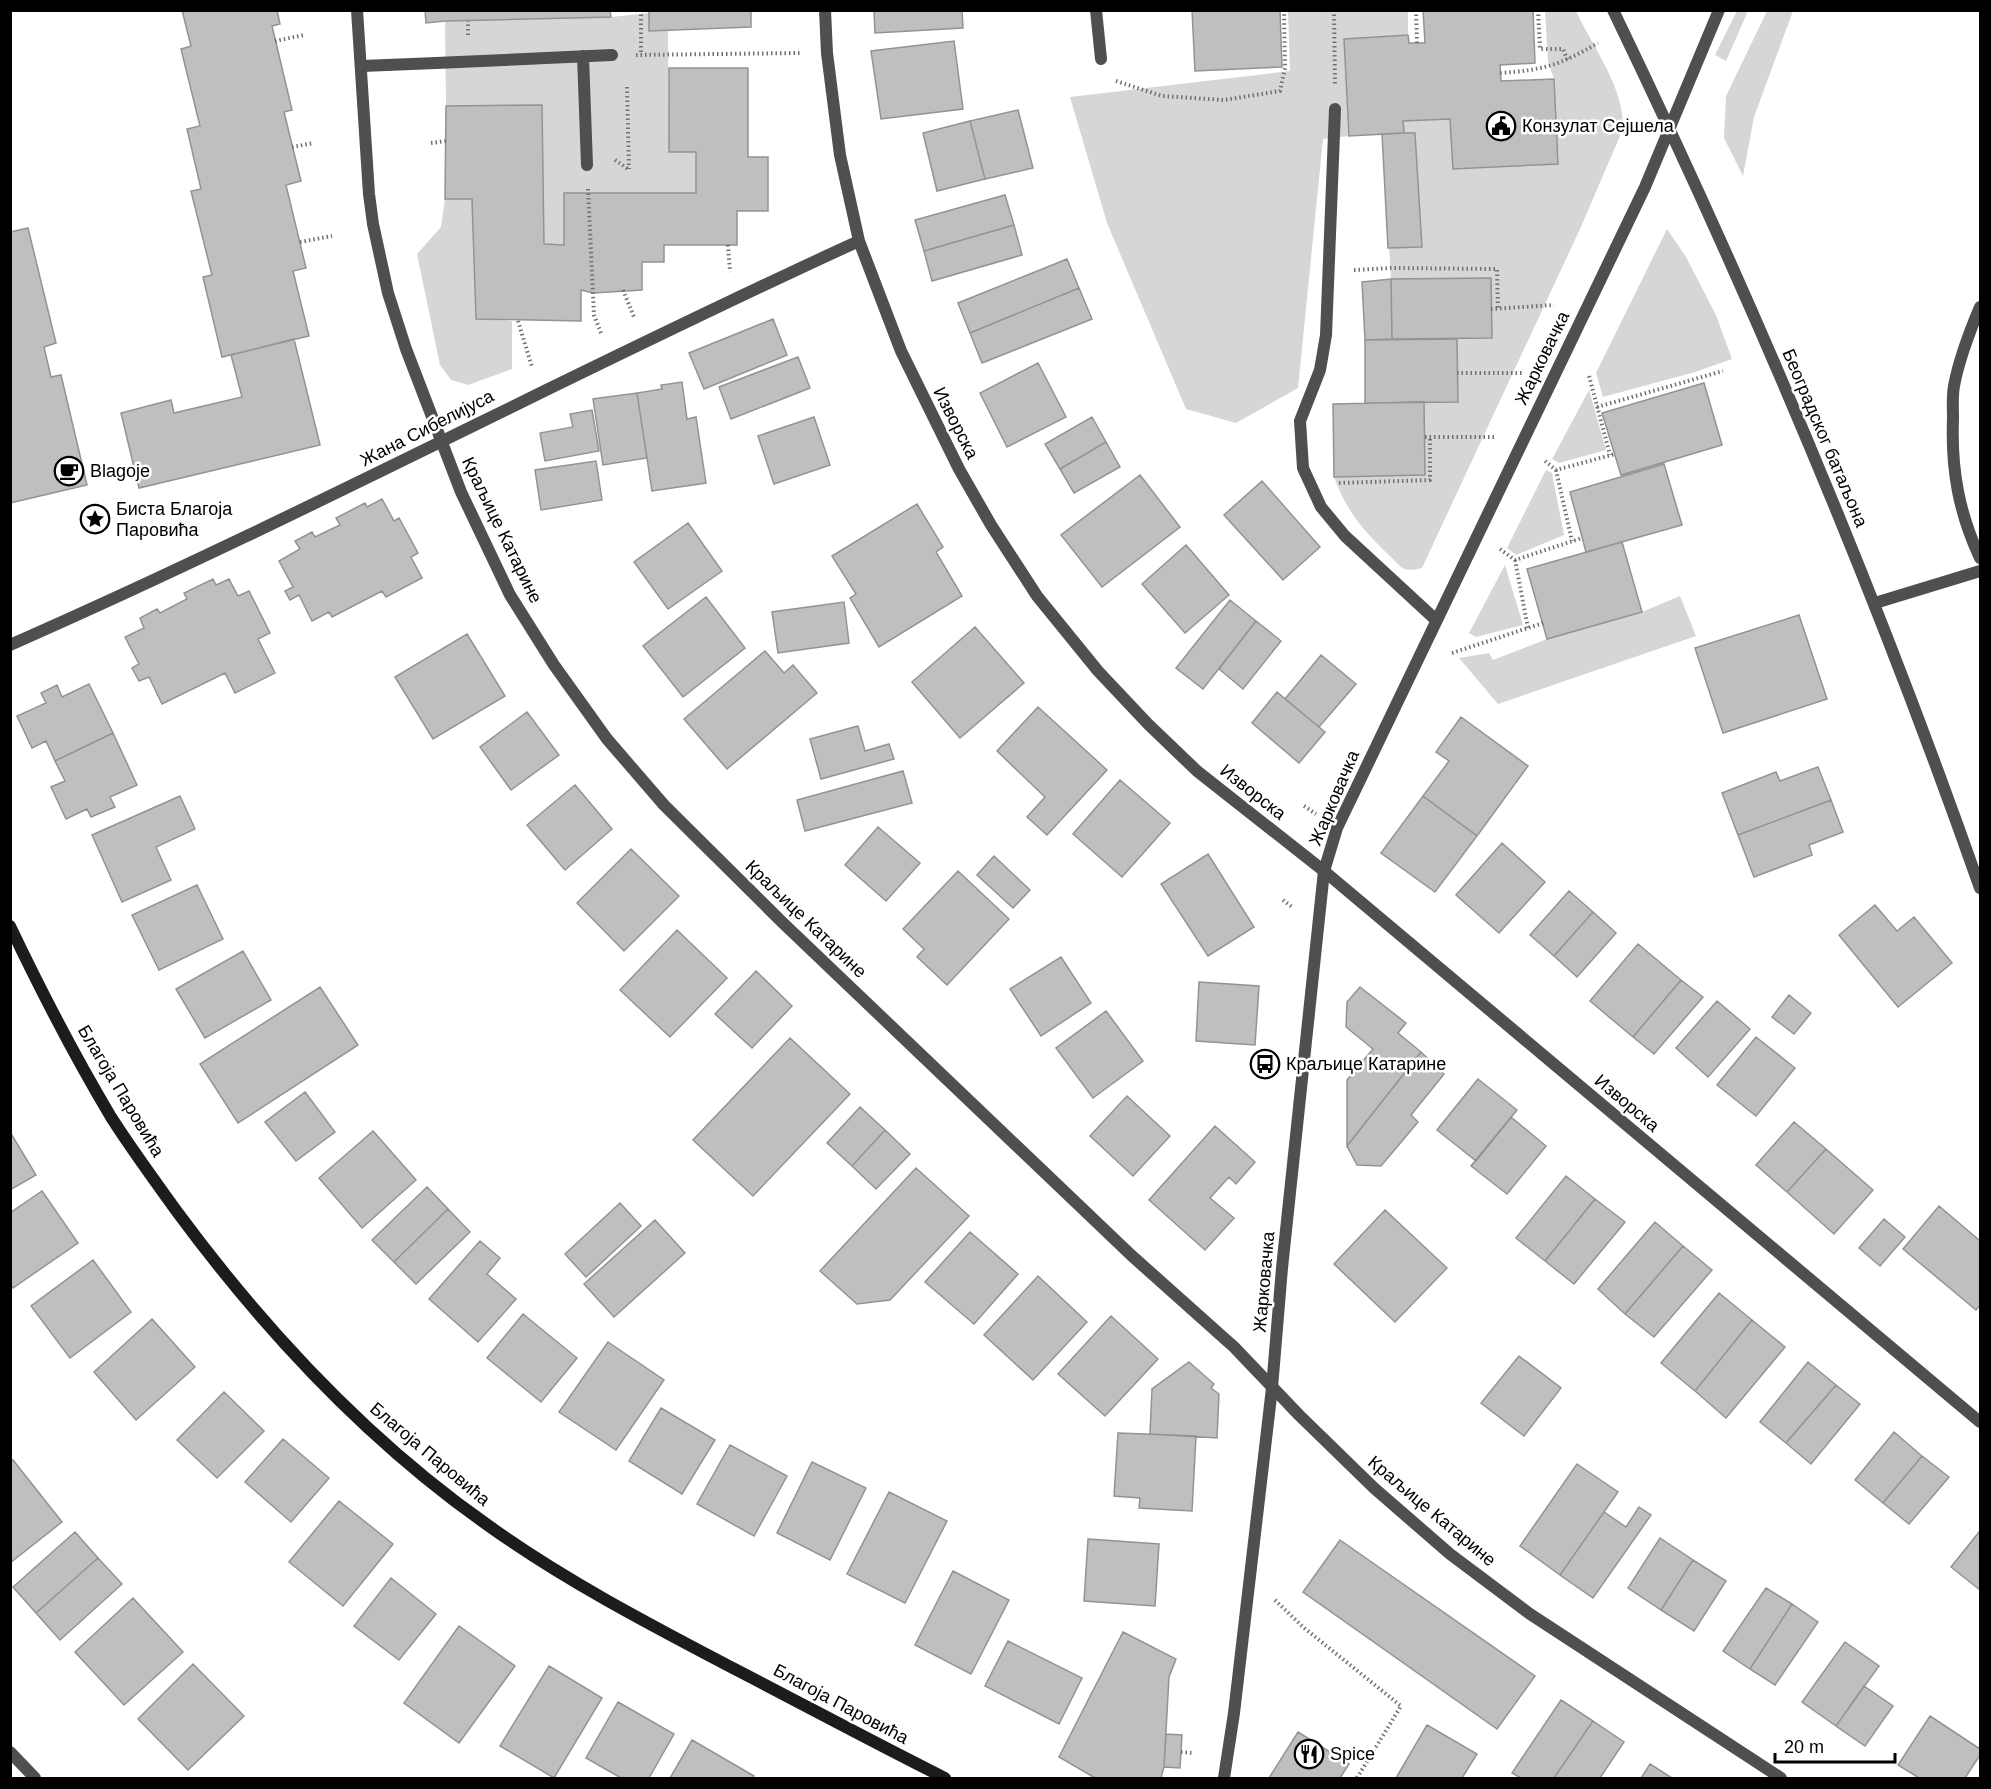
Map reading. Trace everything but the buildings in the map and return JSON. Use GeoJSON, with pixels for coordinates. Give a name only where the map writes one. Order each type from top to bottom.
{"type":"FeatureCollection","features":[{"type":"Feature","properties":{"kind":"main road","name":"Благоја Паровића"},"geometry":{"type":"LineString","coordinates":[[10,927],[90,1080],[155,1182],[218,1267],[261,1318],[352,1413],[400,1458],[489,1526],[568,1577],[681,1640],[945,1779]]}},
{"type":"Feature","properties":{"kind":"street","name":"Краљице Катарине"},"geometry":{"type":"LineString","coordinates":[[357,10],[369,194],[388,293],[406,349],[460,492],[510,595],[554,665],[607,739],[664,805],[783,923],[1131,1255],[1234,1347],[1272,1388],[1374,1488],[1450,1554],[1530,1614],[1780,1779]]}},
{"type":"Feature","properties":{"kind":"street","name":"Изворска"},"geometry":{"type":"LineString","coordinates":[[825,10],[827,53],[840,155],[859,241],[901,351],[969,488],[1037,596],[1098,671],[1197,771],[1324,871],[1980,1422]]}},
{"type":"Feature","properties":{"kind":"street"},"geometry":{"type":"LineString","coordinates":[[1096,10],[1101,59]]}},
{"type":"Feature","properties":{"kind":"street","name":"Београдског батаљона"},"geometry":{"type":"LineString","coordinates":[[1613,10],[1670,129],[1739,284],[1875,603],[1980,888]]}},
{"type":"Feature","properties":{"kind":"street","name":"Жарковачка"},"geometry":{"type":"LineString","coordinates":[[1224,1779],[1234,1713],[1272,1388],[1282,1268],[1324,871],[1336,828],[1645,187],[1719,10]]}},
{"type":"Feature","properties":{"kind":"street"},"geometry":{"type":"LineString","coordinates":[[362,66],[612,55]]}},
{"type":"Feature","properties":{"kind":"street"},"geometry":{"type":"LineString","coordinates":[[583,56],[587,165]]}},
{"type":"Feature","properties":{"kind":"street"},"geometry":{"type":"LineString","coordinates":[[1335,109],[1326,335],[1320,370],[1300,421],[1303,468],[1321,507],[1345,536],[1436,620]]}},
{"type":"Feature","properties":{"kind":"street","name":"Жана Сибелијуса"},"geometry":{"type":"LineString","coordinates":[[10,645],[147,584],[738,296],[859,241]]}},
{"type":"Feature","properties":{"kind":"street"},"geometry":{"type":"LineString","coordinates":[[1980,307],[1967,339],[1954,388],[1952,435],[1956,485],[1967,530],[1980,558]]}},
{"type":"Feature","properties":{"kind":"street"},"geometry":{"type":"LineString","coordinates":[[1875,603],[1980,571]]}},
{"type":"Feature","properties":{"kind":"street"},"geometry":{"type":"LineString","coordinates":[[10,1752],[35,1779]]}},
{"type":"Feature","properties":{"kind":"path"},"geometry":{"type":"LineString","coordinates":[[641,10],[641,55]]}},
{"type":"Feature","properties":{"kind":"path"},"geometry":{"type":"LineString","coordinates":[[1101,59],[1116,81],[1162,96],[1224,100],[1280,91],[1285,68],[1284,10]]}},
{"type":"Feature","properties":{"kind":"path"},"geometry":{"type":"LineString","coordinates":[[1334,10],[1335,109]]}},
{"type":"Feature","properties":{"kind":"path"},"geometry":{"type":"LineString","coordinates":[[1416,10],[1417,43]]}},
{"type":"Feature","properties":{"kind":"path"},"geometry":{"type":"LineString","coordinates":[[1538,10],[1540,49],[1563,49],[1568,61]]}},
{"type":"Feature","properties":{"kind":"path"},"geometry":{"type":"LineString","coordinates":[[275,41],[304,35]]}},
{"type":"Feature","properties":{"kind":"path"},"geometry":{"type":"LineString","coordinates":[[1500,73],[1535,71],[1568,61],[1601,41]]}},
{"type":"Feature","properties":{"kind":"path"},"geometry":{"type":"LineString","coordinates":[[669,55],[772,53]]}},
{"type":"Feature","properties":{"kind":"path"},"geometry":{"type":"LineString","coordinates":[[627,87],[629,169]]}},
{"type":"Feature","properties":{"kind":"path"},"geometry":{"type":"LineString","coordinates":[[431,143],[446,141]]}},
{"type":"Feature","properties":{"kind":"path"},"geometry":{"type":"LineString","coordinates":[[292,147],[314,143]]}},
{"type":"Feature","properties":{"kind":"path"},"geometry":{"type":"LineString","coordinates":[[587,165],[594,315],[603,339]]}},
{"type":"Feature","properties":{"kind":"path"},"geometry":{"type":"LineString","coordinates":[[300,242],[332,236]]}},
{"type":"Feature","properties":{"kind":"path"},"geometry":{"type":"LineString","coordinates":[[728,245],[728,265]]}},
{"type":"Feature","properties":{"kind":"path"},"geometry":{"type":"LineString","coordinates":[[1353,270],[1497,269],[1498,309]]}},
{"type":"Feature","properties":{"kind":"path"},"geometry":{"type":"LineString","coordinates":[[623,290],[636,324]]}},
{"type":"Feature","properties":{"kind":"path"},"geometry":{"type":"LineString","coordinates":[[1491,309],[1554,305]]}},
{"type":"Feature","properties":{"kind":"path"},"geometry":{"type":"LineString","coordinates":[[518,321],[533,371]]}},
{"type":"Feature","properties":{"kind":"path"},"geometry":{"type":"LineString","coordinates":[[1597,407],[1724,371]]}},
{"type":"Feature","properties":{"kind":"path"},"geometry":{"type":"LineString","coordinates":[[1457,373],[1524,373]]}},
{"type":"Feature","properties":{"kind":"path"},"geometry":{"type":"LineString","coordinates":[[1556,470],[1613,454],[1589,376]]}},
{"type":"Feature","properties":{"kind":"path"},"geometry":{"type":"LineString","coordinates":[[1344,483],[1430,480],[1427,437],[1494,437]]}},
{"type":"Feature","properties":{"kind":"path"},"geometry":{"type":"LineString","coordinates":[[1545,461],[1556,470],[1572,541]]}},
{"type":"Feature","properties":{"kind":"path"},"geometry":{"type":"LineString","coordinates":[[1515,560],[1582,538]]}},
{"type":"Feature","properties":{"kind":"path"},"geometry":{"type":"LineString","coordinates":[[1500,549],[1515,560],[1528,628]]}},
{"type":"Feature","properties":{"kind":"path"},"geometry":{"type":"LineString","coordinates":[[1452,653],[1543,623]]}},
{"type":"Feature","properties":{"kind":"path"},"geometry":{"type":"LineString","coordinates":[[1304,806],[1316,814]]}},
{"type":"Feature","properties":{"kind":"path"},"geometry":{"type":"LineString","coordinates":[[1283,900],[1292,907]]}},
{"type":"Feature","properties":{"kind":"path"},"geometry":{"type":"LineString","coordinates":[[1275,1600],[1303,1627],[1401,1706],[1357,1779]]}},
{"type":"Feature","properties":{"kind":"path"},"geometry":{"type":"LineString","coordinates":[[1181,1752],[1193,1753]]}},
{"type":"Feature","properties":{"kind":"shaded area"},"geometry":{"type":"Polygon","coordinates":[[[1288,11],[1408,11],[1408,35],[1344,39],[1349,136],[1323,139],[1298,388],[1236,423],[1186,409],[1107,223],[1070,97],[1290,71],[1288,11]]]}},
{"type":"Feature","properties":{"kind":"shaded area"},"geometry":{"type":"Polygon","coordinates":[[[1545,11],[1576,11],[1613,83],[1622,113],[1623,129],[1580,229],[1422,568],[1404,569],[1357,520],[1344,500],[1334,477],[1425,475],[1424,402],[1458,402],[1457,339],[1491,338],[1391,279],[1382,134],[1404,133],[1403,121],[1450,119],[1453,169],[1558,164],[1554,79],[1548,61],[1545,11]]]}},
{"type":"Feature","properties":{"kind":"shaded area"},"geometry":{"type":"Polygon","coordinates":[[[1737,11],[1748,11],[1726,61],[1715,55],[1737,11]]]}},
{"type":"Feature","properties":{"kind":"shaded area"},"geometry":{"type":"Polygon","coordinates":[[[1767,11],[1793,11],[1754,117],[1743,176],[1724,138],[1726,96],[1767,11]]]}},
{"type":"Feature","properties":{"kind":"shaded area"},"geometry":{"type":"Polygon","coordinates":[[[649,13],[649,31],[668,31],[669,152],[696,152],[696,193],[564,193],[564,245],[544,244],[542,106],[446,106],[445,21],[611,17],[649,13]]]}},
{"type":"Feature","properties":{"kind":"shaded area"},"geometry":{"type":"Polygon","coordinates":[[[445,199],[472,199],[476,319],[512,321],[512,369],[468,385],[451,380],[440,365],[417,254],[441,227],[445,199]]]}},
{"type":"Feature","properties":{"kind":"shaded area"},"geometry":{"type":"Polygon","coordinates":[[[1667,229],[1686,257],[1716,315],[1732,359],[1695,372],[1603,397],[1596,373],[1667,229]]]}},
{"type":"Feature","properties":{"kind":"shaded area"},"geometry":{"type":"Polygon","coordinates":[[[1589,390],[1606,450],[1559,463],[1552,459],[1589,390]]]}},
{"type":"Feature","properties":{"kind":"shaded area"},"geometry":{"type":"Polygon","coordinates":[[[1546,470],[1552,473],[1564,535],[1516,555],[1507,548],[1546,470]]]}},
{"type":"Feature","properties":{"kind":"shaded area"},"geometry":{"type":"Polygon","coordinates":[[[1505,565],[1523,625],[1476,637],[1469,633],[1505,565]]]}},
{"type":"Feature","properties":{"kind":"shaded area"},"geometry":{"type":"Polygon","coordinates":[[[1680,596],[1696,636],[1498,704],[1459,658],[1489,653],[1493,660],[1547,639],[1642,612],[1680,596]]]}},
{"type":"Feature","properties":{"kind":"place","name":"Конзулат Сејшела"},"geometry":{"type":"Point","coordinates":[1501,126]}},
{"type":"Feature","properties":{"kind":"place","name":"Blagoje"},"geometry":{"type":"Point","coordinates":[69,471]}},
{"type":"Feature","properties":{"kind":"place","name":"Биста Благоја Паровића"},"geometry":{"type":"Point","coordinates":[95,519]}},
{"type":"Feature","properties":{"kind":"place","name":"Краљице Катарине"},"geometry":{"type":"Point","coordinates":[1265,1064]}},
{"type":"Feature","properties":{"kind":"place","name":"Spice"},"geometry":{"type":"Point","coordinates":[1309,1754]}}]}
